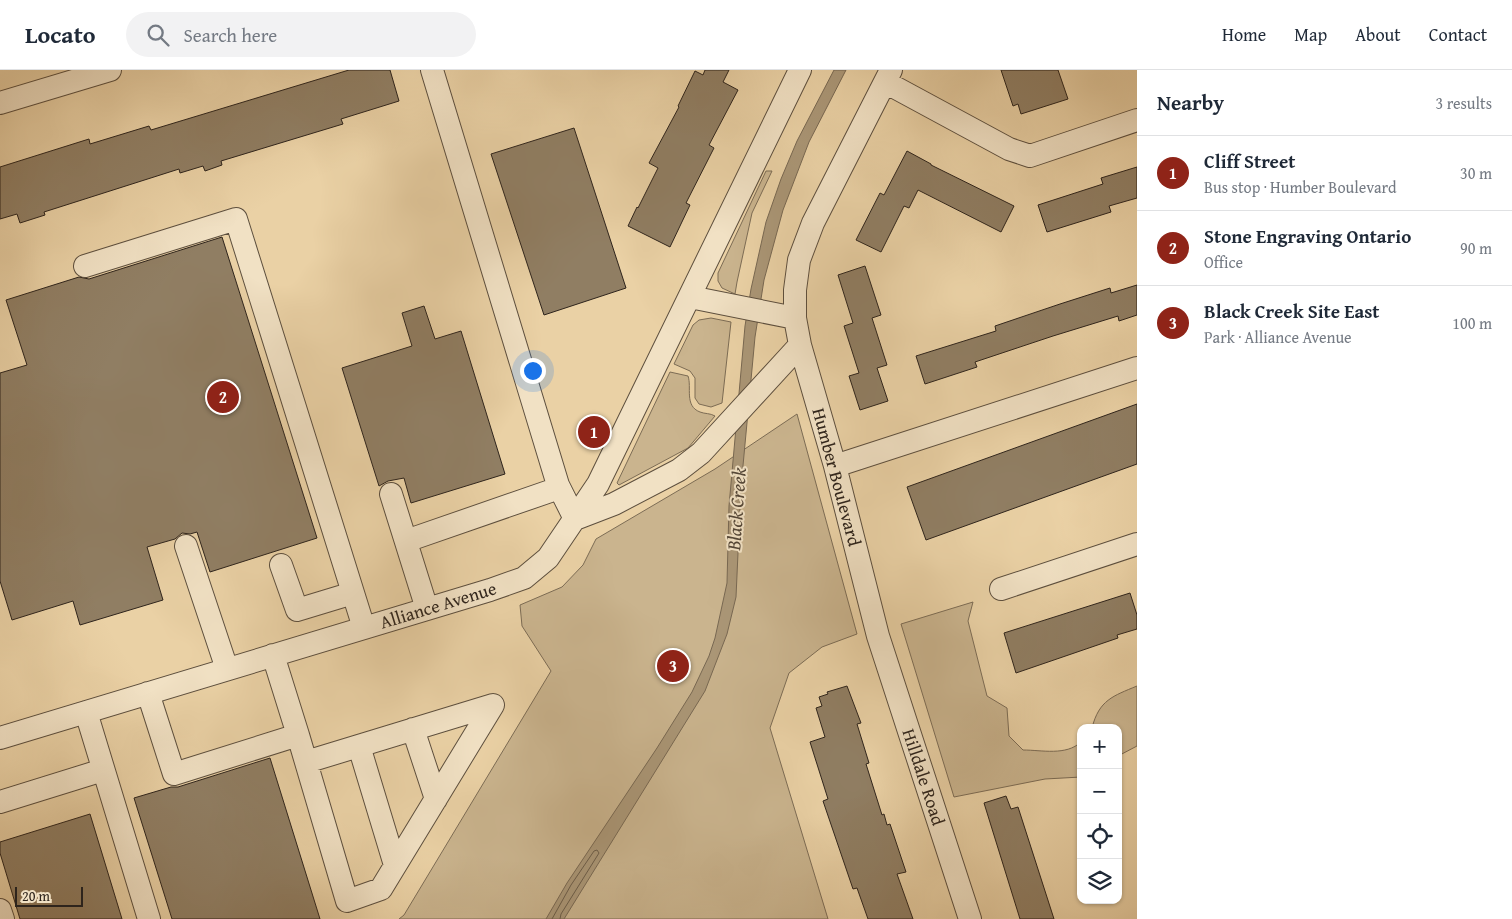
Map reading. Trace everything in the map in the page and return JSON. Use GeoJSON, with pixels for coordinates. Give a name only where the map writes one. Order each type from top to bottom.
{"type":"FeatureCollection","features":[{"type":"Feature","properties":{"kind":"street"},"geometry":{"type":"LineString","coordinates":[[0,103],[110,70]]}},
{"type":"Feature","properties":{"kind":"street"},"geometry":{"type":"LineString","coordinates":[[432,70],[559,488],[575,519]]}},
{"type":"Feature","properties":{"kind":"street"},"geometry":{"type":"LineString","coordinates":[[575,519],[598,484],[800,70]]}},
{"type":"Feature","properties":{"kind":"street"},"geometry":{"type":"LineString","coordinates":[[888,76],[1009,149],[1030,156],[1137,120]]}},
{"type":"Feature","properties":{"kind":"street","name":"Humber Boulevard"},"geometry":{"type":"LineString","coordinates":[[878,636],[834,466],[800,345],[795,318],[795,290],[799,260],[813,224],[888,76]]}},
{"type":"Feature","properties":{"kind":"street"},"geometry":{"type":"LineString","coordinates":[[85,266],[236,219],[364,628]]}},
{"type":"Feature","properties":{"kind":"street"},"geometry":{"type":"LineString","coordinates":[[690,297],[795,318]]}},
{"type":"Feature","properties":{"kind":"street"},"geometry":{"type":"LineString","coordinates":[[575,519],[614,504],[679,470],[714,439],[800,345]]}},
{"type":"Feature","properties":{"kind":"street"},"geometry":{"type":"LineString","coordinates":[[834,466],[1137,368]]}},
{"type":"Feature","properties":{"kind":"street"},"geometry":{"type":"LineString","coordinates":[[406,541],[559,488]]}},
{"type":"Feature","properties":{"kind":"street"},"geometry":{"type":"LineString","coordinates":[[391,494],[427,609]]}},
{"type":"Feature","properties":{"kind":"street","name":"Alliance Avenue"},"geometry":{"type":"LineString","coordinates":[[0,738],[490,590],[524,578],[548,558],[575,519]]}},
{"type":"Feature","properties":{"kind":"street"},"geometry":{"type":"LineString","coordinates":[[1001,590],[1137,544]]}},
{"type":"Feature","properties":{"kind":"street"},"geometry":{"type":"LineString","coordinates":[[186,546],[227,669]]}},
{"type":"Feature","properties":{"kind":"street"},"geometry":{"type":"LineString","coordinates":[[281,565],[297,610],[353,593]]}},
{"type":"Feature","properties":{"kind":"street","name":"Hilldale Road"},"geometry":{"type":"LineString","coordinates":[[878,636],[970,919]]}},
{"type":"Feature","properties":{"kind":"street"},"geometry":{"type":"LineString","coordinates":[[273,656],[347,901],[381,889],[493,705],[306,762]]}},
{"type":"Feature","properties":{"kind":"street"},"geometry":{"type":"LineString","coordinates":[[148,693],[174,774],[298,735]]}},
{"type":"Feature","properties":{"kind":"street"},"geometry":{"type":"LineString","coordinates":[[86,712],[149,919]]}},
{"type":"Feature","properties":{"kind":"street"},"geometry":{"type":"LineString","coordinates":[[414,729],[436,799]]}},
{"type":"Feature","properties":{"kind":"street"},"geometry":{"type":"LineString","coordinates":[[358,746],[395,865]]}},
{"type":"Feature","properties":{"kind":"street"},"geometry":{"type":"LineString","coordinates":[[0,802],[104,770]]}},
{"type":"Feature","properties":{"kind":"street"},"geometry":{"type":"LineString","coordinates":[[0,910],[3,919]]}},
{"type":"Feature","properties":{"kind":"shaded area"},"geometry":{"type":"Polygon","coordinates":[[[766,171],[772,171],[752,213],[735,294],[722,288],[718,281],[718,273],[766,171]]]}},
{"type":"Feature","properties":{"kind":"shaded area"},"geometry":{"type":"Polygon","coordinates":[[[711,318],[731,322],[722,403],[711,407],[699,404],[695,398],[695,378],[690,371],[674,364],[693,325],[699,320],[711,318]]]}},
{"type":"Feature","properties":{"kind":"shaded area"},"geometry":{"type":"Polygon","coordinates":[[[670,372],[688,376],[692,405],[700,412],[715,416],[688,448],[619,485],[617,483],[670,372]]]}},
{"type":"Feature","properties":{"kind":"shaded area"},"geometry":{"type":"Polygon","coordinates":[[[797,414],[857,634],[822,647],[789,673],[770,728],[828,919],[399,919],[404,915],[551,671],[522,626],[520,605],[562,587],[583,565],[596,539],[715,469],[797,414]]]}},
{"type":"Feature","properties":{"kind":"shaded area"},"geometry":{"type":"Polygon","coordinates":[[[973,602],[968,621],[987,696],[1007,708],[1009,736],[1023,750],[1061,751],[1077,745],[1077,777],[1045,779],[954,797],[901,624],[973,602]]]}},
{"type":"Feature","properties":{"kind":"shaded area"},"geometry":{"type":"Polygon","coordinates":[[[1137,686],[1137,746],[1122,754],[1122,724],[1093,724],[1103,705],[1121,693],[1137,686]]]}},
{"type":"Feature","properties":{"kind":"water","name":"Black Creek"},"geometry":{"type":"Polygon","coordinates":[[[834,70],[846,70],[809,142],[783,210],[764,280],[755,337],[741,487],[736,597],[727,634],[705,691],[564,919],[546,919],[567,883],[692,692],[709,656],[715,638],[727,583],[729,506],[745,326],[751,289],[766,222],[781,179],[797,141],[834,70]]]}},
{"type":"Feature","properties":{"kind":"building"},"geometry":{"type":"Polygon","coordinates":[[[349,70],[390,70],[399,101],[341,119],[343,124],[221,161],[222,165],[205,171],[203,166],[180,173],[179,169],[44,212],[45,215],[20,223],[17,214],[0,219],[0,167],[89,139],[90,144],[149,126],[151,130],[349,70]]]}},
{"type":"Feature","properties":{"kind":"building"},"geometry":{"type":"Polygon","coordinates":[[[705,70],[729,70],[723,82],[738,90],[709,145],[714,148],[686,203],[690,205],[670,247],[628,226],[658,168],[649,163],[679,107],[695,71],[703,75],[705,70]]]}},
{"type":"Feature","properties":{"kind":"building"},"geometry":{"type":"Polygon","coordinates":[[[1001,70],[1058,70],[1068,99],[1021,114],[1018,104],[1013,106],[1001,70]]]}},
{"type":"Feature","properties":{"kind":"building"},"geometry":{"type":"Polygon","coordinates":[[[574,128],[626,288],[544,315],[491,154],[574,128]]]}},
{"type":"Feature","properties":{"kind":"building"},"geometry":{"type":"Polygon","coordinates":[[[907,151],[1014,206],[1001,232],[918,190],[909,208],[904,206],[881,252],[856,240],[880,193],[884,195],[907,151]]]}},
{"type":"Feature","properties":{"kind":"building"},"geometry":{"type":"Polygon","coordinates":[[[1137,167],[1137,198],[1109,206],[1111,212],[1047,232],[1038,205],[1103,184],[1101,178],[1137,167]]]}},
{"type":"Feature","properties":{"kind":"building"},"geometry":{"type":"Polygon","coordinates":[[[222,237],[317,538],[210,572],[197,532],[190,534],[182,533],[175,539],[147,547],[163,600],[80,625],[73,601],[12,620],[0,581],[0,373],[27,365],[6,300],[79,277],[89,279],[222,237]]]}},
{"type":"Feature","properties":{"kind":"building"},"geometry":{"type":"Polygon","coordinates":[[[865,266],[881,315],[872,318],[887,365],[877,368],[888,401],[860,410],[849,376],[859,373],[844,326],[853,323],[838,275],[865,266]]]}},
{"type":"Feature","properties":{"kind":"building"},"geometry":{"type":"Polygon","coordinates":[[[1137,285],[1137,315],[1119,321],[1118,316],[1053,336],[975,362],[977,367],[925,384],[916,356],[996,331],[995,326],[1060,304],[1110,288],[1111,293],[1137,285]]]}},
{"type":"Feature","properties":{"kind":"building"},"geometry":{"type":"Polygon","coordinates":[[[424,306],[435,339],[461,331],[505,474],[411,503],[404,478],[388,481],[379,486],[342,368],[412,346],[402,313],[424,306]]]}},
{"type":"Feature","properties":{"kind":"building"},"geometry":{"type":"Polygon","coordinates":[[[1137,404],[1137,464],[926,540],[907,487],[1137,404]]]}},
{"type":"Feature","properties":{"kind":"building"},"geometry":{"type":"Polygon","coordinates":[[[1130,593],[1137,615],[1137,629],[1117,635],[1118,638],[1016,673],[1004,633],[1130,593]]]}},
{"type":"Feature","properties":{"kind":"building"},"geometry":{"type":"Polygon","coordinates":[[[847,686],[861,723],[857,724],[869,763],[866,764],[882,815],[884,814],[887,825],[890,824],[906,872],[897,874],[913,919],[868,919],[857,888],[853,889],[823,801],[828,799],[810,742],[825,737],[816,708],[822,706],[819,697],[828,694],[827,692],[847,686]]]}},
{"type":"Feature","properties":{"kind":"building"},"geometry":{"type":"Polygon","coordinates":[[[270,758],[320,919],[172,919],[134,798],[171,787],[178,787],[270,758]]]}},
{"type":"Feature","properties":{"kind":"building"},"geometry":{"type":"Polygon","coordinates":[[[1006,796],[1011,809],[1018,807],[1054,919],[1020,919],[984,803],[1006,796]]]}},
{"type":"Feature","properties":{"kind":"building"},"geometry":{"type":"Polygon","coordinates":[[[90,814],[122,919],[20,919],[0,853],[0,842],[90,814]]]}},
{"type":"Feature","properties":{"kind":"place","name":"Stone Engraving Ontario"},"geometry":{"type":"Point","coordinates":[223,397]}},
{"type":"Feature","properties":{"kind":"place","name":"Cliff Street"},"geometry":{"type":"Point","coordinates":[594,432]}},
{"type":"Feature","properties":{"kind":"place","name":"Black Creek Site East"},"geometry":{"type":"Point","coordinates":[673,666]}}]}
